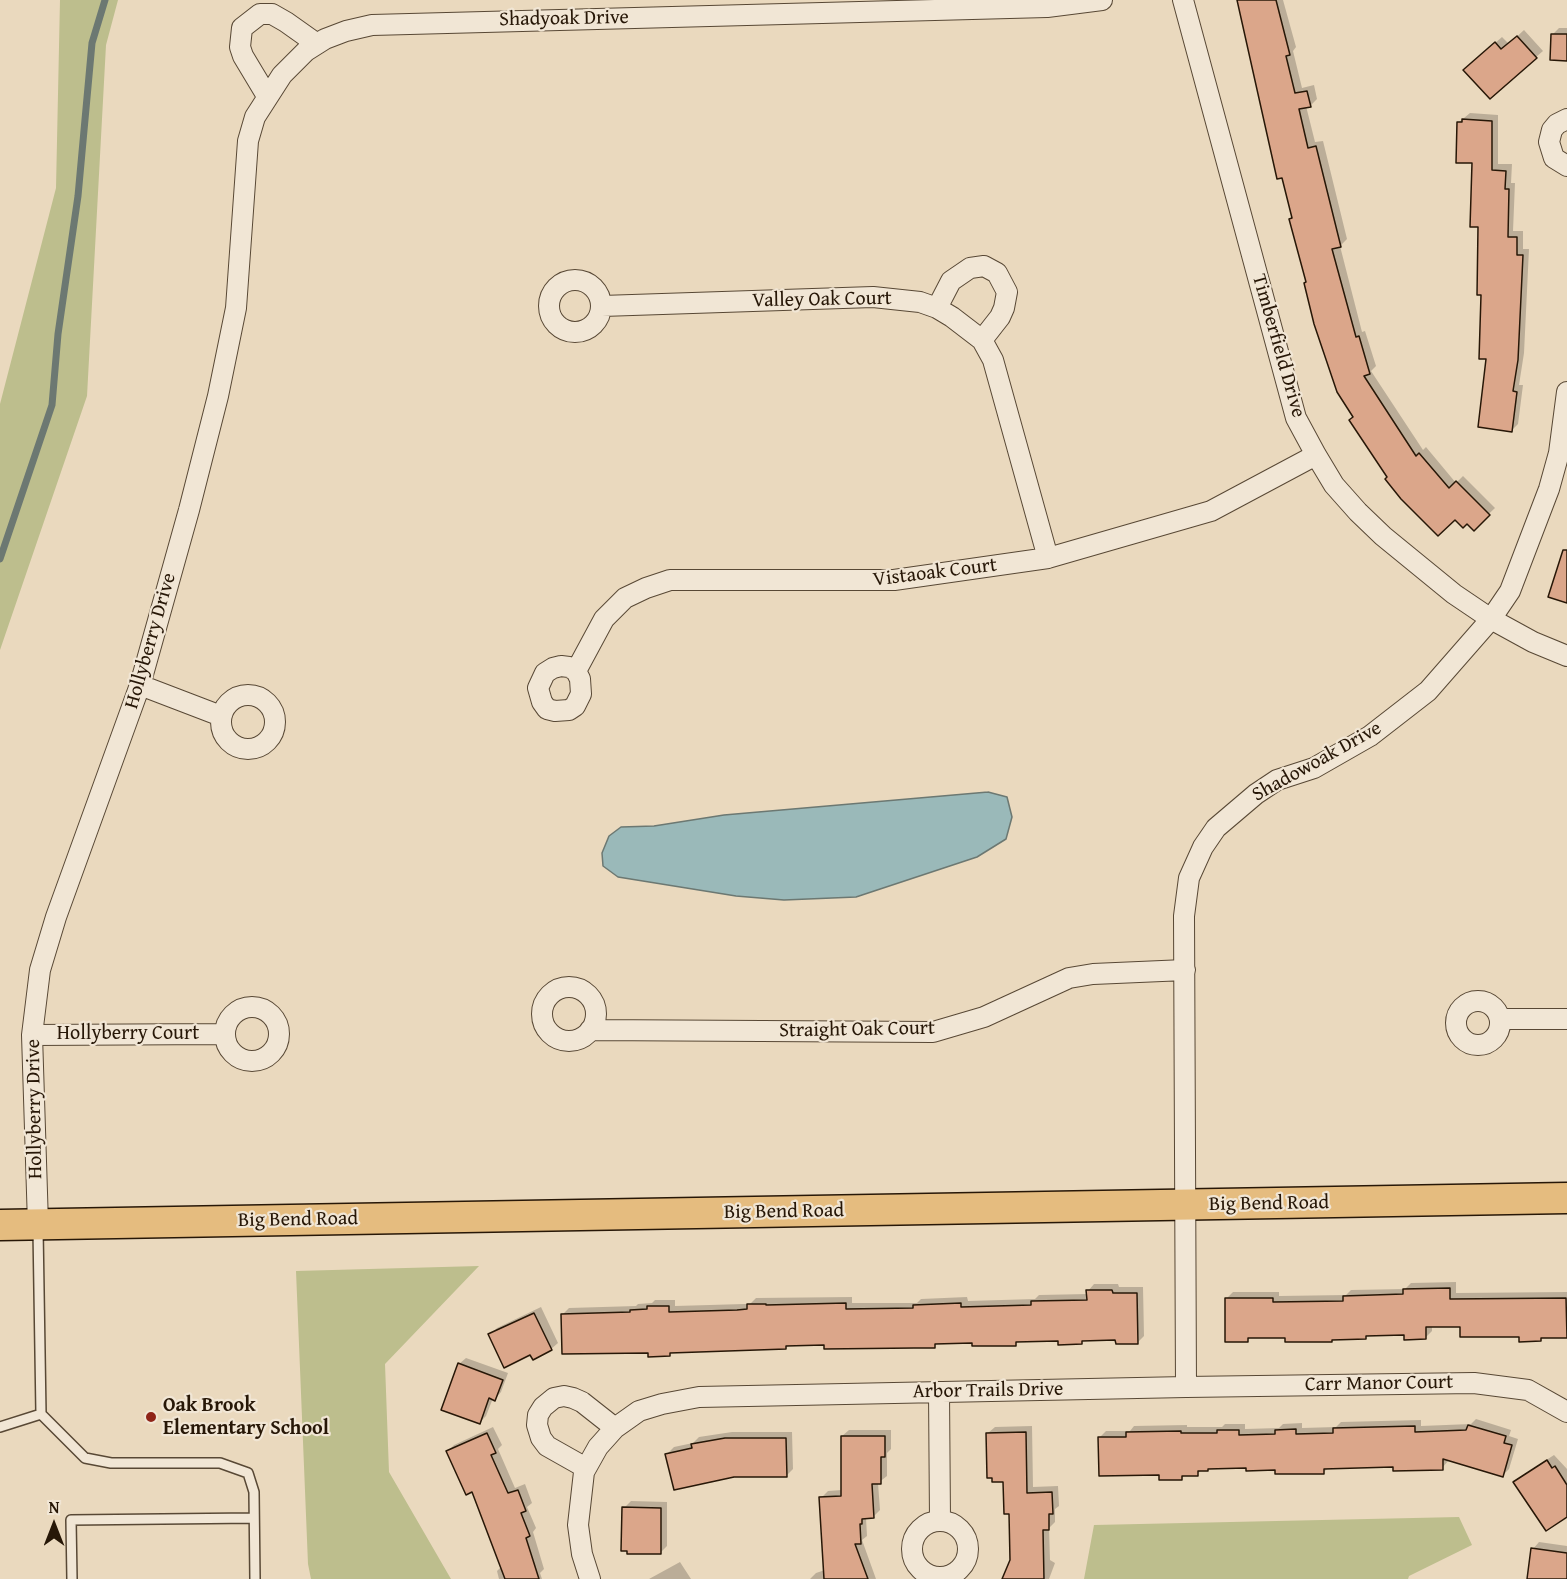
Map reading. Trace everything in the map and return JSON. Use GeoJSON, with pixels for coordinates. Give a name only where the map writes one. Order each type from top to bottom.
{"type":"FeatureCollection","features":[{"type":"Feature","properties":{"kind":"main road","name":"Big Bend Road"},"geometry":{"type":"LineString","coordinates":[[0,1225],[1567,1198]]}},
{"type":"Feature","properties":{"kind":"street","name":"Shadyoak Drive"},"geometry":{"type":"LineString","coordinates":[[292,65],[317,44],[346,31],[372,24],[1047,7],[1102,0]]}},
{"type":"Feature","properties":{"kind":"street","name":"Timberfield Drive"},"geometry":{"type":"LineString","coordinates":[[1183,0],[1296,418],[1316,455],[1334,485],[1375,528],[1454,594],[1491,619],[1533,642],[1567,656]]}},
{"type":"Feature","properties":{"kind":"street"},"geometry":{"type":"LineString","coordinates":[[267,96],[243,56],[240,46],[242,28],[260,14],[272,14],[317,44]]}},
{"type":"Feature","properties":{"kind":"street","name":"Hollyberry Drive"},"geometry":{"type":"LineString","coordinates":[[38,1224],[32,1035],[40,970],[56,917],[140,685],[218,396],[236,308],[248,141],[255,117],[267,96],[292,65]]}},
{"type":"Feature","properties":{"kind":"street"},"geometry":{"type":"LineString","coordinates":[[1567,119],[1557,124],[1552,130],[1549,142],[1554,158],[1567,166]]}},
{"type":"Feature","properties":{"kind":"street"},"geometry":{"type":"LineString","coordinates":[[937,308],[951,281],[970,268],[984,266],[997,273],[1007,292],[1004,308],[1000,317],[982,340]]}},
{"type":"Feature","properties":{"kind":"street","name":"Valley Oak Court"},"geometry":{"type":"LineString","coordinates":[[602,306],[873,297],[920,302],[952,316],[982,340],[996,370],[1048,558]]}},
{"type":"Feature","properties":{"kind":"street","name":"Shadowoak Drive"},"geometry":{"type":"LineString","coordinates":[[1184,1205],[1184,916],[1189,878],[1203,847],[1216,828],[1256,794],[1277,780],[1314,768],[1370,736],[1406,709],[1428,691],[1491,619],[1510,591],[1549,489],[1559,453],[1567,392]]}},
{"type":"Feature","properties":{"kind":"street","name":"Vistaoak Court"},"geometry":{"type":"LineString","coordinates":[[576,671],[604,619],[625,598],[670,580],[894,580],[1048,558],[1211,511],[1316,455]]}},
{"type":"Feature","properties":{"kind":"street"},"geometry":{"type":"LineString","coordinates":[[140,685],[221,716]]}},
{"type":"Feature","properties":{"kind":"street","name":"Straight Oak Court"},"geometry":{"type":"LineString","coordinates":[[590,1030],[933,1032],[984,1017],[1069,978],[1093,974],[1185,970]]}},
{"type":"Feature","properties":{"kind":"street"},"geometry":{"type":"LineString","coordinates":[[1500,1019],[1567,1019]]}},
{"type":"Feature","properties":{"kind":"street","name":"Hollyberry Court"},"geometry":{"type":"LineString","coordinates":[[32,1035],[224,1034]]}},
{"type":"Feature","properties":{"kind":"street"},"geometry":{"type":"LineString","coordinates":[[1184,1205],[1186,1387]]}},
{"type":"Feature","properties":{"kind":"street","name":"Carr Manor Court"},"geometry":{"type":"LineString","coordinates":[[1186,1387],[1473,1383],[1528,1390],[1567,1412]]}},
{"type":"Feature","properties":{"kind":"street","name":"Arbor Trails Drive"},"geometry":{"type":"LineString","coordinates":[[590,1579],[582,1554],[578,1525],[579,1501],[586,1468],[598,1448],[615,1428],[639,1411],[699,1397],[1186,1387]]}},
{"type":"Feature","properties":{"kind":"street"},"geometry":{"type":"LineString","coordinates":[[939,1392],[940,1520]]}},
{"type":"Feature","properties":{"kind":"street"},"geometry":{"type":"LineString","coordinates":[[586,1468],[547,1446],[541,1438],[537,1425],[538,1415],[543,1407],[554,1398],[564,1396],[573,1398],[615,1428]]}},
{"type":"Feature","properties":{"kind":"lane"},"geometry":{"type":"LineString","coordinates":[[38,1224],[41,1414],[85,1458],[111,1463],[220,1463],[248,1473],[254,1492],[255,1579]]}},
{"type":"Feature","properties":{"kind":"lane"},"geometry":{"type":"LineString","coordinates":[[0,1427],[41,1414]]}},
{"type":"Feature","properties":{"kind":"lane"},"geometry":{"type":"LineString","coordinates":[[72,1579],[71,1520],[254,1518]]}},
{"type":"Feature","properties":{"kind":"green space"},"geometry":{"type":"Polygon","coordinates":[[[60,0],[118,0],[106,45],[87,396],[0,650],[0,404],[56,188],[60,0]]]}},
{"type":"Feature","properties":{"kind":"green space"},"geometry":{"type":"Polygon","coordinates":[[[479,1266],[385,1364],[389,1472],[451,1579],[311,1579],[308,1564],[296,1271],[479,1266]]]}},
{"type":"Feature","properties":{"kind":"green space"},"geometry":{"type":"Polygon","coordinates":[[[1459,1517],[1472,1545],[1409,1576],[1408,1579],[1084,1579],[1094,1525],[1459,1517]]]}},
{"type":"Feature","properties":{"kind":"water"},"geometry":{"type":"Polygon","coordinates":[[[988,792],[1007,797],[1012,817],[1006,839],[977,857],[856,897],[784,900],[736,896],[618,877],[603,866],[602,853],[609,836],[621,827],[654,826],[724,815],[988,792]]]}},
{"type":"Feature","properties":{"kind":"building"},"geometry":{"type":"Polygon","coordinates":[[[1237,0],[1276,0],[1290,55],[1286,56],[1295,93],[1307,91],[1311,107],[1299,109],[1308,148],[1316,146],[1341,247],[1332,249],[1356,337],[1359,336],[1370,374],[1364,376],[1416,456],[1419,453],[1449,488],[1456,481],[1490,515],[1474,531],[1467,524],[1463,528],[1455,520],[1438,536],[1401,499],[1385,479],[1387,477],[1349,420],[1353,417],[1337,392],[1314,324],[1304,283],[1306,282],[1289,219],[1292,218],[1282,178],[1277,179],[1237,0]]]}},
{"type":"Feature","properties":{"kind":"building"},"geometry":{"type":"Polygon","coordinates":[[[1551,34],[1567,34],[1567,61],[1550,60],[1551,34]]]}},
{"type":"Feature","properties":{"kind":"building"},"geometry":{"type":"Polygon","coordinates":[[[1517,36],[1537,58],[1490,99],[1463,70],[1495,42],[1501,49],[1517,36]]]}},
{"type":"Feature","properties":{"kind":"building"},"geometry":{"type":"Polygon","coordinates":[[[1462,119],[1492,121],[1492,170],[1506,171],[1505,189],[1509,189],[1508,237],[1517,237],[1517,255],[1523,255],[1518,360],[1513,391],[1517,392],[1512,432],[1478,427],[1486,359],[1479,359],[1481,295],[1477,295],[1478,227],[1470,227],[1472,163],[1456,163],[1457,122],[1462,122],[1462,119]]]}},
{"type":"Feature","properties":{"kind":"building"},"geometry":{"type":"Polygon","coordinates":[[[1563,550],[1567,550],[1567,603],[1548,597],[1563,550]]]}},
{"type":"Feature","properties":{"kind":"building"},"geometry":{"type":"Polygon","coordinates":[[[1450,1288],[1450,1299],[1566,1298],[1567,1338],[1541,1338],[1541,1341],[1519,1342],[1519,1337],[1460,1337],[1460,1327],[1426,1327],[1426,1339],[1404,1340],[1404,1335],[1366,1336],[1366,1339],[1332,1340],[1332,1342],[1285,1342],[1285,1338],[1248,1338],[1248,1342],[1225,1342],[1225,1298],[1273,1298],[1273,1302],[1343,1301],[1343,1296],[1403,1294],[1403,1289],[1450,1288]]]}},
{"type":"Feature","properties":{"kind":"building"},"geometry":{"type":"Polygon","coordinates":[[[1086,1290],[1137,1293],[1138,1344],[1116,1344],[1115,1340],[1082,1341],[1082,1344],[1058,1345],[1058,1341],[1016,1342],[1016,1346],[972,1346],[972,1343],[935,1344],[935,1348],[824,1349],[824,1345],[786,1346],[786,1349],[670,1353],[670,1356],[648,1357],[648,1353],[562,1354],[561,1314],[630,1312],[630,1310],[647,1309],[647,1306],[669,1306],[669,1312],[737,1310],[747,1309],[747,1304],[846,1303],[846,1309],[913,1308],[913,1305],[961,1303],[961,1307],[1031,1305],[1031,1301],[1087,1300],[1086,1290]]]}},
{"type":"Feature","properties":{"kind":"building"},"geometry":{"type":"Polygon","coordinates":[[[534,1313],[552,1350],[533,1360],[530,1355],[504,1368],[488,1334],[534,1313]]]}},
{"type":"Feature","properties":{"kind":"building"},"geometry":{"type":"Polygon","coordinates":[[[458,1363],[503,1380],[495,1401],[489,1398],[480,1424],[441,1410],[458,1363]]]}},
{"type":"Feature","properties":{"kind":"building"},"geometry":{"type":"Polygon","coordinates":[[[1468,1425],[1506,1436],[1504,1443],[1512,1445],[1503,1477],[1443,1459],[1443,1470],[1393,1471],[1393,1467],[1324,1469],[1324,1474],[1275,1474],[1275,1470],[1208,1469],[1208,1471],[1198,1471],[1198,1476],[1182,1476],[1182,1480],[1159,1480],[1159,1475],[1099,1476],[1098,1437],[1126,1437],[1126,1432],[1217,1433],[1217,1430],[1239,1430],[1239,1435],[1275,1434],[1275,1430],[1296,1429],[1296,1434],[1333,1433],[1333,1428],[1415,1426],[1415,1432],[1466,1430],[1468,1425]]]}},
{"type":"Feature","properties":{"kind":"building"},"geometry":{"type":"Polygon","coordinates":[[[1026,1432],[1027,1493],[1052,1492],[1053,1514],[1049,1514],[1049,1530],[1043,1530],[1044,1579],[1002,1579],[1010,1560],[1009,1514],[1004,1514],[1003,1482],[992,1482],[992,1478],[987,1478],[986,1433],[1026,1432]]]}},
{"type":"Feature","properties":{"kind":"building"},"geometry":{"type":"Polygon","coordinates":[[[487,1433],[496,1453],[491,1455],[508,1493],[518,1490],[526,1511],[521,1513],[530,1536],[526,1538],[539,1579],[505,1579],[472,1492],[466,1495],[446,1451],[487,1433]]]}},
{"type":"Feature","properties":{"kind":"building"},"geometry":{"type":"Polygon","coordinates":[[[841,1436],[885,1436],[885,1457],[881,1457],[881,1484],[872,1484],[874,1518],[862,1519],[861,1544],[855,1544],[868,1579],[824,1579],[819,1497],[841,1496],[841,1436]]]}},
{"type":"Feature","properties":{"kind":"building"},"geometry":{"type":"Polygon","coordinates":[[[725,1438],[786,1438],[787,1477],[734,1477],[674,1490],[665,1454],[692,1448],[691,1444],[725,1438]]]}},
{"type":"Feature","properties":{"kind":"building"},"geometry":{"type":"Polygon","coordinates":[[[1547,1460],[1552,1468],[1555,1466],[1567,1485],[1567,1517],[1546,1531],[1513,1482],[1547,1460]]]}},
{"type":"Feature","properties":{"kind":"building"},"geometry":{"type":"Polygon","coordinates":[[[622,1507],[661,1508],[661,1554],[627,1554],[627,1551],[621,1551],[622,1507]]]}},
{"type":"Feature","properties":{"kind":"building"},"geometry":{"type":"Polygon","coordinates":[[[1531,1548],[1567,1553],[1567,1579],[1527,1579],[1531,1548]]]}},
{"type":"Feature","properties":{"kind":"waterway"},"geometry":{"type":"LineString","coordinates":[[0,559],[52,405],[58,334],[78,196],[92,43],[105,0]]}},
{"type":"Feature","properties":{"kind":"place","name":"Oak Brook Elementary School"},"geometry":{"type":"Point","coordinates":[151,1417]}}]}
